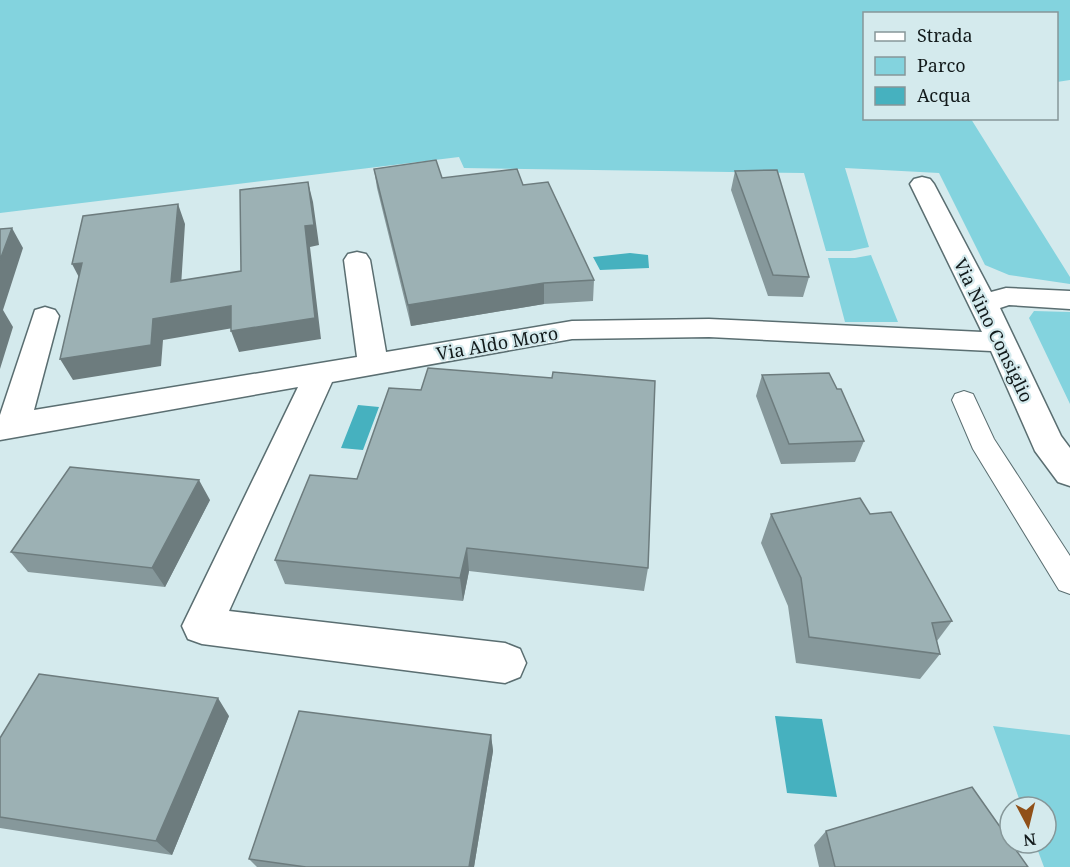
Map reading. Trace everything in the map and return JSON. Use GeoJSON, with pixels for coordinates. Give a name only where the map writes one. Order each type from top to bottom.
{"type":"FeatureCollection","features":[{"type":"Feature","properties":{"kind":"street","name":"Via Nino Consiglio"},"geometry":{"type":"LineString","coordinates":[[922,184],[984,304],[1047,442],[1070,473]]}},
{"type":"Feature","properties":{"kind":"street"},"geometry":{"type":"LineString","coordinates":[[357,260],[373,365]]}},
{"type":"Feature","properties":{"kind":"street"},"geometry":{"type":"LineString","coordinates":[[984,304],[1006,296],[1070,300]]}},
{"type":"Feature","properties":{"kind":"street"},"geometry":{"type":"LineString","coordinates":[[7,427],[45,316]]}},
{"type":"Feature","properties":{"kind":"street","name":"Via Aldo Moro"},"geometry":{"type":"LineString","coordinates":[[7,427],[572,330],[709,328],[1000,342]]}},
{"type":"Feature","properties":{"kind":"street"},"geometry":{"type":"LineString","coordinates":[[320,374],[202,626],[506,663]]}},
{"type":"Feature","properties":{"kind":"lane"},"geometry":{"type":"LineString","coordinates":[[964,400],[982,442],[1070,581]]}},
{"type":"Feature","properties":{"kind":"green space"},"geometry":{"type":"Polygon","coordinates":[[[0,0],[1070,0],[1070,80],[1058,82],[1058,12],[863,12],[863,120],[972,120],[1070,277],[1070,284],[1009,275],[985,265],[939,173],[845,168],[869,247],[850,251],[826,251],[804,173],[464,168],[459,157],[0,213],[0,0]]]}},
{"type":"Feature","properties":{"kind":"green space"},"geometry":{"type":"Polygon","coordinates":[[[871,255],[898,322],[845,322],[828,258],[855,258],[871,255]]]}},
{"type":"Feature","properties":{"kind":"green space"},"geometry":{"type":"Polygon","coordinates":[[[1034,311],[1070,312],[1070,404],[1029,318],[1034,311]]]}},
{"type":"Feature","properties":{"kind":"green space"},"geometry":{"type":"Polygon","coordinates":[[[993,726],[1070,735],[1070,867],[1044,867],[1040,855],[1058,855],[1058,795],[1018,795],[993,726]]]}},
{"type":"Feature","properties":{"kind":"water"},"geometry":{"type":"Polygon","coordinates":[[[630,253],[648,255],[649,268],[600,270],[593,257],[630,253]]]}},
{"type":"Feature","properties":{"kind":"water"},"geometry":{"type":"Polygon","coordinates":[[[358,405],[379,407],[363,450],[341,448],[358,405]]]}},
{"type":"Feature","properties":{"kind":"water"},"geometry":{"type":"Polygon","coordinates":[[[775,716],[822,719],[837,797],[787,793],[775,716]]]}},
{"type":"Feature","properties":{"kind":"building"},"geometry":{"type":"Polygon","coordinates":[[[436,160],[442,178],[517,169],[523,185],[548,182],[594,280],[544,283],[408,305],[374,169],[436,160]]]}},
{"type":"Feature","properties":{"kind":"building"},"geometry":{"type":"Polygon","coordinates":[[[777,170],[809,277],[773,275],[735,171],[777,170]]]}},
{"type":"Feature","properties":{"kind":"building"},"geometry":{"type":"Polygon","coordinates":[[[308,182],[314,225],[305,226],[315,318],[231,331],[231,306],[153,319],[151,345],[60,359],[82,263],[72,264],[83,216],[178,204],[171,282],[241,271],[240,190],[308,182]]]}},
{"type":"Feature","properties":{"kind":"building"},"geometry":{"type":"Polygon","coordinates":[[[12,228],[0,260],[0,229],[12,228]]]}},
{"type":"Feature","properties":{"kind":"building"},"geometry":{"type":"Polygon","coordinates":[[[428,368],[552,378],[553,372],[655,381],[648,568],[467,548],[460,578],[275,560],[310,475],[357,479],[389,388],[421,390],[428,368]]]}},
{"type":"Feature","properties":{"kind":"building"},"geometry":{"type":"Polygon","coordinates":[[[829,373],[837,389],[841,389],[864,441],[789,444],[762,375],[829,373]]]}},
{"type":"Feature","properties":{"kind":"building"},"geometry":{"type":"Polygon","coordinates":[[[70,467],[199,480],[152,568],[11,552],[70,467]]]}},
{"type":"Feature","properties":{"kind":"building"},"geometry":{"type":"Polygon","coordinates":[[[860,498],[870,514],[891,512],[952,621],[932,623],[940,654],[809,637],[801,578],[771,514],[860,498]]]}},
{"type":"Feature","properties":{"kind":"building"},"geometry":{"type":"Polygon","coordinates":[[[39,674],[218,698],[156,841],[0,817],[0,738],[39,674]]]}},
{"type":"Feature","properties":{"kind":"building"},"geometry":{"type":"Polygon","coordinates":[[[299,711],[491,735],[469,867],[306,867],[249,859],[299,711]]]}},
{"type":"Feature","properties":{"kind":"building"},"geometry":{"type":"Polygon","coordinates":[[[972,787],[998,824],[998,855],[1020,855],[1028,867],[835,867],[826,831],[972,787]]]}}]}
